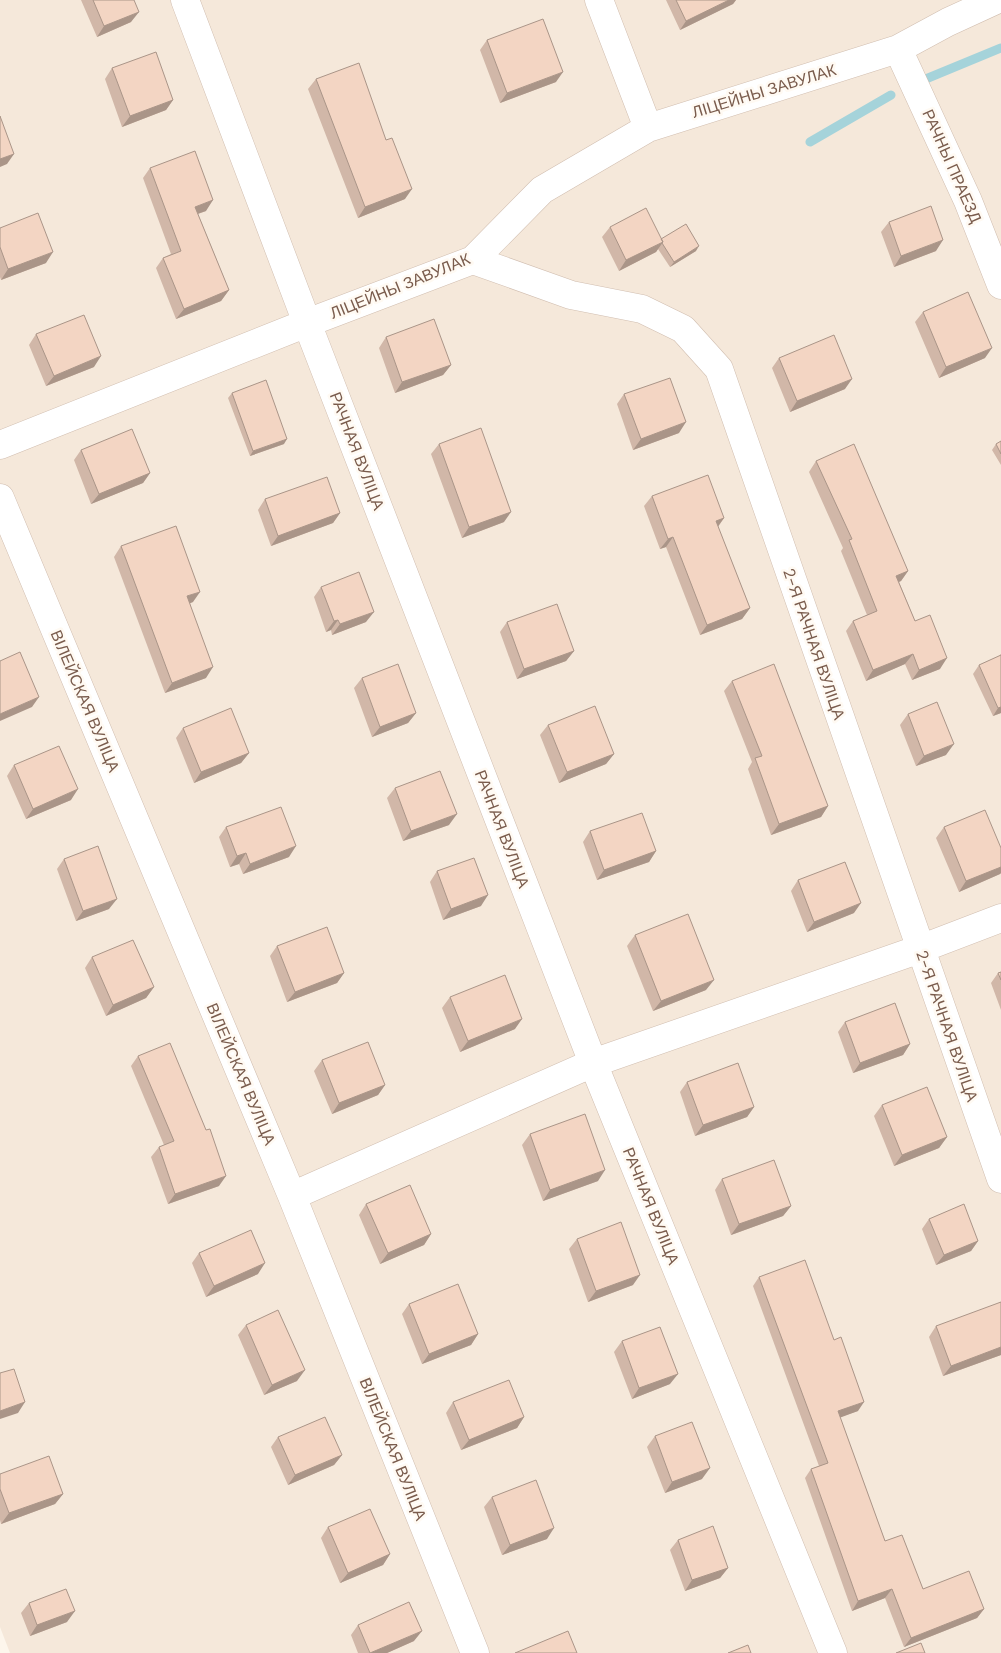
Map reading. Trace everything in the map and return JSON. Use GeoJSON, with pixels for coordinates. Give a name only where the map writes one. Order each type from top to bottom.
{"type":"FeatureCollection","features":[{"type":"Feature","properties":{"kind":"street","name":"РАЧНАЯ ВУЛІЦА"},"geometry":{"type":"LineString","coordinates":[[185,0],[307,323],[593,1063],[833,1653]]}},
{"type":"Feature","properties":{"kind":"street"},"geometry":{"type":"LineString","coordinates":[[599,0],[648,128]]}},
{"type":"Feature","properties":{"kind":"street","name":"ЛІЦЕЙНЫ ЗАВУЛАК"},"geometry":{"type":"LineString","coordinates":[[0,445],[307,323],[472,260],[542,190],[648,128],[898,50],[948,22],[996,0]]}},
{"type":"Feature","properties":{"kind":"street","name":"РАЧНЫ ПРАЕЗД"},"geometry":{"type":"LineString","coordinates":[[898,50],[968,200],[1001,285]]}},
{"type":"Feature","properties":{"kind":"street","name":"2-Я РАЧНАЯ ВУЛІЦА"},"geometry":{"type":"LineString","coordinates":[[472,260],[571,295],[642,309],[683,329],[719,369],[1001,1179]]}},
{"type":"Feature","properties":{"kind":"street","name":"ВІЛЕЙСКАЯ ВУЛІЦА"},"geometry":{"type":"LineString","coordinates":[[0,498],[292,1196],[475,1653]]}},
{"type":"Feature","properties":{"kind":"street"},"geometry":{"type":"LineString","coordinates":[[292,1196],[593,1063],[920,949],[1001,918]]}},
{"type":"Feature","properties":{"kind":"shaded area"},"geometry":{"type":"Polygon","coordinates":[[[0,0],[1001,0],[1001,1653],[10,1653],[0,1627],[0,0]]]}},
{"type":"Feature","properties":{"kind":"building"},"geometry":{"type":"Polygon","coordinates":[[[93,0],[134,0],[139,12],[104,26],[93,0]]]}},
{"type":"Feature","properties":{"kind":"building"},"geometry":{"type":"Polygon","coordinates":[[[676,0],[729,0],[686,21],[676,0]]]}},
{"type":"Feature","properties":{"kind":"building"},"geometry":{"type":"Polygon","coordinates":[[[543,19],[563,72],[507,93],[487,40],[543,19]]]}},
{"type":"Feature","properties":{"kind":"building"},"geometry":{"type":"Polygon","coordinates":[[[156,52],[173,100],[130,116],[112,68],[156,52]]]}},
{"type":"Feature","properties":{"kind":"building"},"geometry":{"type":"Polygon","coordinates":[[[359,63],[386,140],[392,138],[412,189],[365,207],[316,79],[359,63]]]}},
{"type":"Feature","properties":{"kind":"building"},"geometry":{"type":"Polygon","coordinates":[[[0,116],[14,154],[0,159],[0,116]]]}},
{"type":"Feature","properties":{"kind":"building"},"geometry":{"type":"Polygon","coordinates":[[[195,151],[213,200],[195,207],[229,290],[184,309],[163,258],[181,251],[150,168],[195,151]]]}},
{"type":"Feature","properties":{"kind":"building"},"geometry":{"type":"Polygon","coordinates":[[[931,206],[943,240],[901,256],[889,222],[931,206]]]}},
{"type":"Feature","properties":{"kind":"building"},"geometry":{"type":"Polygon","coordinates":[[[646,208],[663,242],[626,260],[610,227],[646,208]]]}},
{"type":"Feature","properties":{"kind":"building"},"geometry":{"type":"Polygon","coordinates":[[[38,213],[53,252],[8,269],[0,247],[0,228],[38,213]]]}},
{"type":"Feature","properties":{"kind":"building"},"geometry":{"type":"Polygon","coordinates":[[[686,224],[699,246],[674,262],[661,239],[686,224]]]}},
{"type":"Feature","properties":{"kind":"building"},"geometry":{"type":"Polygon","coordinates":[[[968,292],[992,348],[946,367],[923,312],[968,292]]]}},
{"type":"Feature","properties":{"kind":"building"},"geometry":{"type":"Polygon","coordinates":[[[84,315],[101,356],[54,376],[36,334],[84,315]]]}},
{"type":"Feature","properties":{"kind":"building"},"geometry":{"type":"Polygon","coordinates":[[[434,319],[451,365],[402,382],[386,337],[434,319]]]}},
{"type":"Feature","properties":{"kind":"building"},"geometry":{"type":"Polygon","coordinates":[[[834,335],[852,379],[797,401],[779,358],[834,335]]]}},
{"type":"Feature","properties":{"kind":"building"},"geometry":{"type":"Polygon","coordinates":[[[670,378],[686,422],[641,439],[624,394],[670,378]]]}},
{"type":"Feature","properties":{"kind":"building"},"geometry":{"type":"Polygon","coordinates":[[[266,380],[287,439],[253,451],[232,393],[266,380]]]}},
{"type":"Feature","properties":{"kind":"building"},"geometry":{"type":"Polygon","coordinates":[[[481,428],[511,512],[469,527],[439,444],[481,428]]]}},
{"type":"Feature","properties":{"kind":"building"},"geometry":{"type":"Polygon","coordinates":[[[132,429],[150,473],[99,494],[81,450],[132,429]]]}},
{"type":"Feature","properties":{"kind":"building"},"geometry":{"type":"Polygon","coordinates":[[[1001,441],[1001,454],[996,444],[1001,441]]]}},
{"type":"Feature","properties":{"kind":"building"},"geometry":{"type":"Polygon","coordinates":[[[854,444],[908,571],[896,576],[915,621],[930,615],[947,658],[919,670],[913,654],[873,670],[853,621],[877,611],[849,540],[852,539],[816,461],[854,444]]]}},
{"type":"Feature","properties":{"kind":"building"},"geometry":{"type":"Polygon","coordinates":[[[708,475],[724,518],[716,521],[750,608],[707,625],[673,537],[668,539],[652,496],[708,475]]]}},
{"type":"Feature","properties":{"kind":"building"},"geometry":{"type":"Polygon","coordinates":[[[327,477],[340,513],[278,536],[265,499],[327,477]]]}},
{"type":"Feature","properties":{"kind":"building"},"geometry":{"type":"Polygon","coordinates":[[[176,526],[200,592],[187,596],[213,667],[172,683],[121,546],[176,526]]]}},
{"type":"Feature","properties":{"kind":"building"},"geometry":{"type":"Polygon","coordinates":[[[359,572],[374,612],[340,624],[338,620],[334,621],[321,587],[359,572]]]}},
{"type":"Feature","properties":{"kind":"building"},"geometry":{"type":"Polygon","coordinates":[[[557,604],[574,651],[524,669],[507,622],[557,604]]]}},
{"type":"Feature","properties":{"kind":"building"},"geometry":{"type":"Polygon","coordinates":[[[20,652],[39,697],[0,714],[0,661],[20,652]]]}},
{"type":"Feature","properties":{"kind":"building"},"geometry":{"type":"Polygon","coordinates":[[[1001,655],[1001,707],[998,708],[979,665],[1001,655]]]}},
{"type":"Feature","properties":{"kind":"building"},"geometry":{"type":"Polygon","coordinates":[[[398,664],[416,713],[380,727],[362,678],[398,664]]]}},
{"type":"Feature","properties":{"kind":"building"},"geometry":{"type":"Polygon","coordinates":[[[774,664],[828,806],[779,824],[755,758],[762,756],[732,681],[774,664]]]}},
{"type":"Feature","properties":{"kind":"building"},"geometry":{"type":"Polygon","coordinates":[[[937,702],[954,744],[924,756],[908,714],[937,702]]]}},
{"type":"Feature","properties":{"kind":"building"},"geometry":{"type":"Polygon","coordinates":[[[595,706],[614,754],[567,772],[548,725],[595,706]]]}},
{"type":"Feature","properties":{"kind":"building"},"geometry":{"type":"Polygon","coordinates":[[[231,708],[249,753],[201,772],[183,728],[231,708]]]}},
{"type":"Feature","properties":{"kind":"building"},"geometry":{"type":"Polygon","coordinates":[[[59,746],[78,789],[33,809],[14,765],[59,746]]]}},
{"type":"Feature","properties":{"kind":"building"},"geometry":{"type":"Polygon","coordinates":[[[440,771],[457,814],[411,831],[395,788],[440,771]]]}},
{"type":"Feature","properties":{"kind":"building"},"geometry":{"type":"Polygon","coordinates":[[[281,807],[296,846],[250,864],[246,853],[237,856],[226,827],[281,807]]]}},
{"type":"Feature","properties":{"kind":"building"},"geometry":{"type":"Polygon","coordinates":[[[985,810],[1001,848],[1001,867],[966,881],[944,827],[985,810]]]}},
{"type":"Feature","properties":{"kind":"building"},"geometry":{"type":"Polygon","coordinates":[[[642,813],[656,851],[604,870],[590,831],[642,813]]]}},
{"type":"Feature","properties":{"kind":"building"},"geometry":{"type":"Polygon","coordinates":[[[98,846],[117,899],[83,911],[64,859],[98,846]]]}},
{"type":"Feature","properties":{"kind":"building"},"geometry":{"type":"Polygon","coordinates":[[[474,858],[488,895],[451,909],[437,871],[474,858]]]}},
{"type":"Feature","properties":{"kind":"building"},"geometry":{"type":"Polygon","coordinates":[[[845,862],[861,903],[814,922],[798,880],[845,862]]]}},
{"type":"Feature","properties":{"kind":"building"},"geometry":{"type":"Polygon","coordinates":[[[688,914],[714,980],[661,1001],[635,935],[688,914]]]}},
{"type":"Feature","properties":{"kind":"building"},"geometry":{"type":"Polygon","coordinates":[[[327,927],[344,973],[295,992],[277,946],[327,927]]]}},
{"type":"Feature","properties":{"kind":"building"},"geometry":{"type":"Polygon","coordinates":[[[133,940],[154,987],[113,1005],[92,957],[133,940]]]}},
{"type":"Feature","properties":{"kind":"building"},"geometry":{"type":"Polygon","coordinates":[[[505,975],[522,1019],[468,1041],[450,997],[505,975]]]}},
{"type":"Feature","properties":{"kind":"building"},"geometry":{"type":"Polygon","coordinates":[[[895,1003],[910,1044],[860,1063],[845,1022],[895,1003]]]}},
{"type":"Feature","properties":{"kind":"building"},"geometry":{"type":"Polygon","coordinates":[[[368,1042],[385,1085],[339,1103],[322,1060],[368,1042]]]}},
{"type":"Feature","properties":{"kind":"building"},"geometry":{"type":"Polygon","coordinates":[[[170,1043],[206,1130],[210,1129],[226,1176],[175,1194],[159,1147],[174,1141],[138,1056],[170,1043]]]}},
{"type":"Feature","properties":{"kind":"building"},"geometry":{"type":"Polygon","coordinates":[[[738,1063],[754,1107],[703,1125],[687,1082],[738,1063]]]}},
{"type":"Feature","properties":{"kind":"building"},"geometry":{"type":"Polygon","coordinates":[[[927,1087],[947,1137],[902,1155],[882,1105],[927,1087]]]}},
{"type":"Feature","properties":{"kind":"building"},"geometry":{"type":"Polygon","coordinates":[[[585,1114],[605,1170],[550,1190],[530,1134],[585,1114]]]}},
{"type":"Feature","properties":{"kind":"building"},"geometry":{"type":"Polygon","coordinates":[[[774,1160],[791,1206],[739,1224],[722,1179],[774,1160]]]}},
{"type":"Feature","properties":{"kind":"building"},"geometry":{"type":"Polygon","coordinates":[[[410,1185],[431,1234],[388,1253],[366,1204],[410,1185]]]}},
{"type":"Feature","properties":{"kind":"building"},"geometry":{"type":"Polygon","coordinates":[[[964,1204],[978,1241],[944,1255],[929,1219],[964,1204]]]}},
{"type":"Feature","properties":{"kind":"building"},"geometry":{"type":"Polygon","coordinates":[[[621,1222],[640,1275],[596,1291],[577,1239],[621,1222]]]}},
{"type":"Feature","properties":{"kind":"building"},"geometry":{"type":"Polygon","coordinates":[[[251,1230],[265,1263],[214,1286],[199,1253],[251,1230]]]}},
{"type":"Feature","properties":{"kind":"building"},"geometry":{"type":"Polygon","coordinates":[[[805,1260],[834,1340],[841,1337],[864,1402],[838,1411],[885,1541],[902,1535],[923,1589],[969,1571],[984,1609],[911,1638],[892,1589],[858,1601],[811,1469],[828,1463],[759,1277],[805,1260]]]}},
{"type":"Feature","properties":{"kind":"building"},"geometry":{"type":"Polygon","coordinates":[[[458,1284],[478,1334],[429,1354],[409,1304],[458,1284]]]}},
{"type":"Feature","properties":{"kind":"building"},"geometry":{"type":"Polygon","coordinates":[[[1001,1302],[1001,1347],[951,1366],[936,1326],[1001,1302]]]}},
{"type":"Feature","properties":{"kind":"building"},"geometry":{"type":"Polygon","coordinates":[[[278,1310],[305,1370],[272,1385],[246,1325],[278,1310]]]}},
{"type":"Feature","properties":{"kind":"building"},"geometry":{"type":"Polygon","coordinates":[[[660,1327],[678,1374],[639,1388],[622,1341],[660,1327]]]}},
{"type":"Feature","properties":{"kind":"building"},"geometry":{"type":"Polygon","coordinates":[[[14,1369],[25,1402],[0,1411],[0,1373],[14,1369]]]}},
{"type":"Feature","properties":{"kind":"building"},"geometry":{"type":"Polygon","coordinates":[[[509,1380],[524,1417],[469,1440],[453,1402],[509,1380]]]}},
{"type":"Feature","properties":{"kind":"building"},"geometry":{"type":"Polygon","coordinates":[[[325,1417],[342,1455],[295,1475],[278,1437],[325,1417]]]}},
{"type":"Feature","properties":{"kind":"building"},"geometry":{"type":"Polygon","coordinates":[[[692,1422],[710,1468],[672,1482],[655,1436],[692,1422]]]}},
{"type":"Feature","properties":{"kind":"building"},"geometry":{"type":"Polygon","coordinates":[[[49,1456],[63,1494],[9,1513],[0,1489],[0,1474],[49,1456]]]}},
{"type":"Feature","properties":{"kind":"building"},"geometry":{"type":"Polygon","coordinates":[[[536,1480],[554,1528],[510,1545],[492,1497],[536,1480]]]}},
{"type":"Feature","properties":{"kind":"building"},"geometry":{"type":"Polygon","coordinates":[[[370,1509],[390,1554],[348,1573],[328,1527],[370,1509]]]}},
{"type":"Feature","properties":{"kind":"building"},"geometry":{"type":"Polygon","coordinates":[[[713,1526],[728,1568],[692,1580],[678,1540],[713,1526]]]}},
{"type":"Feature","properties":{"kind":"building"},"geometry":{"type":"Polygon","coordinates":[[[66,1589],[75,1611],[37,1625],[29,1603],[66,1589]]]}},
{"type":"Feature","properties":{"kind":"building"},"geometry":{"type":"Polygon","coordinates":[[[409,1602],[422,1631],[370,1653],[358,1625],[409,1602]]]}},
{"type":"Feature","properties":{"kind":"building"},"geometry":{"type":"Polygon","coordinates":[[[568,1631],[577,1653],[515,1653],[568,1631]]]}},
{"type":"Feature","properties":{"kind":"building"},"geometry":{"type":"Polygon","coordinates":[[[921,1643],[925,1653],[896,1653],[921,1643]]]}},
{"type":"Feature","properties":{"kind":"building"},"geometry":{"type":"Polygon","coordinates":[[[748,1645],[751,1653],[728,1653],[748,1645]]]}},
{"type":"Feature","properties":{"kind":"waterway"},"geometry":{"type":"LineString","coordinates":[[916,83],[1001,48]]}},
{"type":"Feature","properties":{"kind":"waterway"},"geometry":{"type":"LineString","coordinates":[[810,142],[891,95]]}}]}
